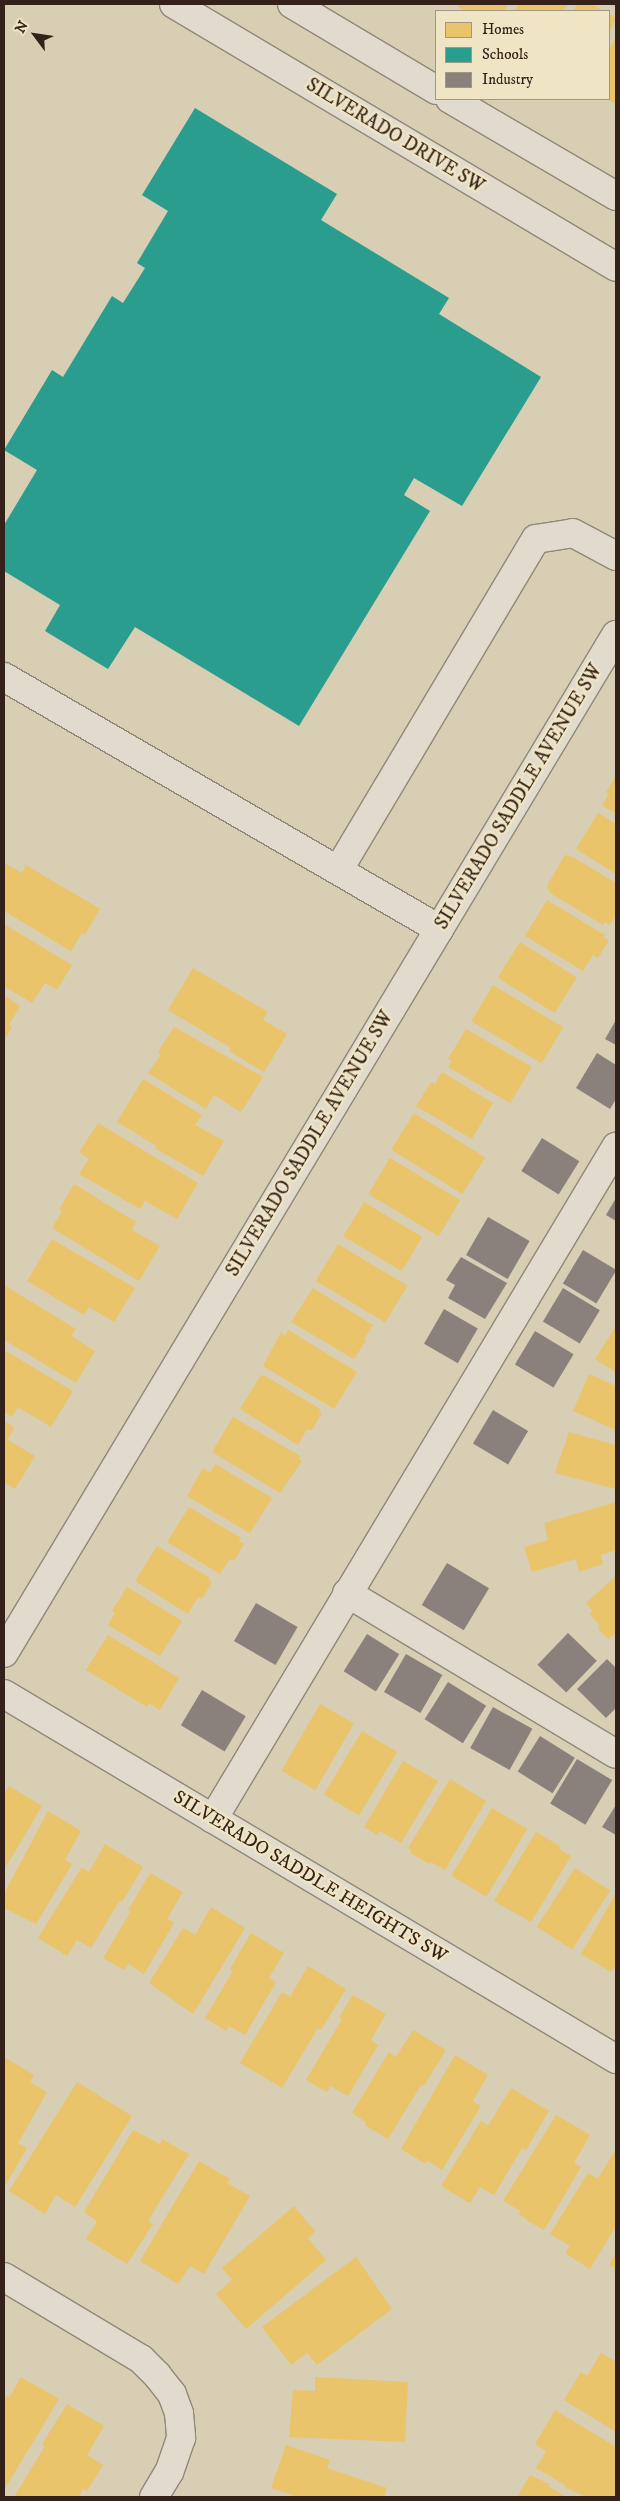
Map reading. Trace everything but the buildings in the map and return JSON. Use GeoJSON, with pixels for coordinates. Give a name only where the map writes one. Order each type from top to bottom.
{"type":"FeatureCollection","features":[{"type":"Feature","properties":{"kind":"street","name":"SILVERADO DRIVE SW"},"geometry":{"type":"LineString","coordinates":[[174,4],[616,267]]}},
{"type":"Feature","properties":{"kind":"street"},"geometry":{"type":"LineString","coordinates":[[292,4],[435,89]]}},
{"type":"Feature","properties":{"kind":"street"},"geometry":{"type":"LineString","coordinates":[[452,100],[616,196]]}},
{"type":"Feature","properties":{"kind":"street"},"geometry":{"type":"LineString","coordinates":[[338,869],[536,539],[573,533],[616,556]]}},
{"type":"Feature","properties":{"kind":"street","name":"SILVERADO SADDLE AVENUE SW"},"geometry":{"type":"LineString","coordinates":[[4,1653],[616,635]]}},
{"type":"Feature","properties":{"kind":"street"},"geometry":{"type":"LineString","coordinates":[[4,677],[439,929]]}},
{"type":"Feature","properties":{"kind":"street"},"geometry":{"type":"LineString","coordinates":[[213,1819],[616,1147]]}},
{"type":"Feature","properties":{"kind":"street"},"geometry":{"type":"LineString","coordinates":[[347,1593],[616,1754]]}},
{"type":"Feature","properties":{"kind":"street","name":"SILVERADO SADDLE HEIGHTS SW"},"geometry":{"type":"LineString","coordinates":[[4,1694],[616,2059]]}},
{"type":"Feature","properties":{"kind":"street"},"geometry":{"type":"LineString","coordinates":[[4,2277],[141,2360],[157,2375],[172,2394],[179,2413],[181,2438],[169,2472],[154,2497]]}}]}
